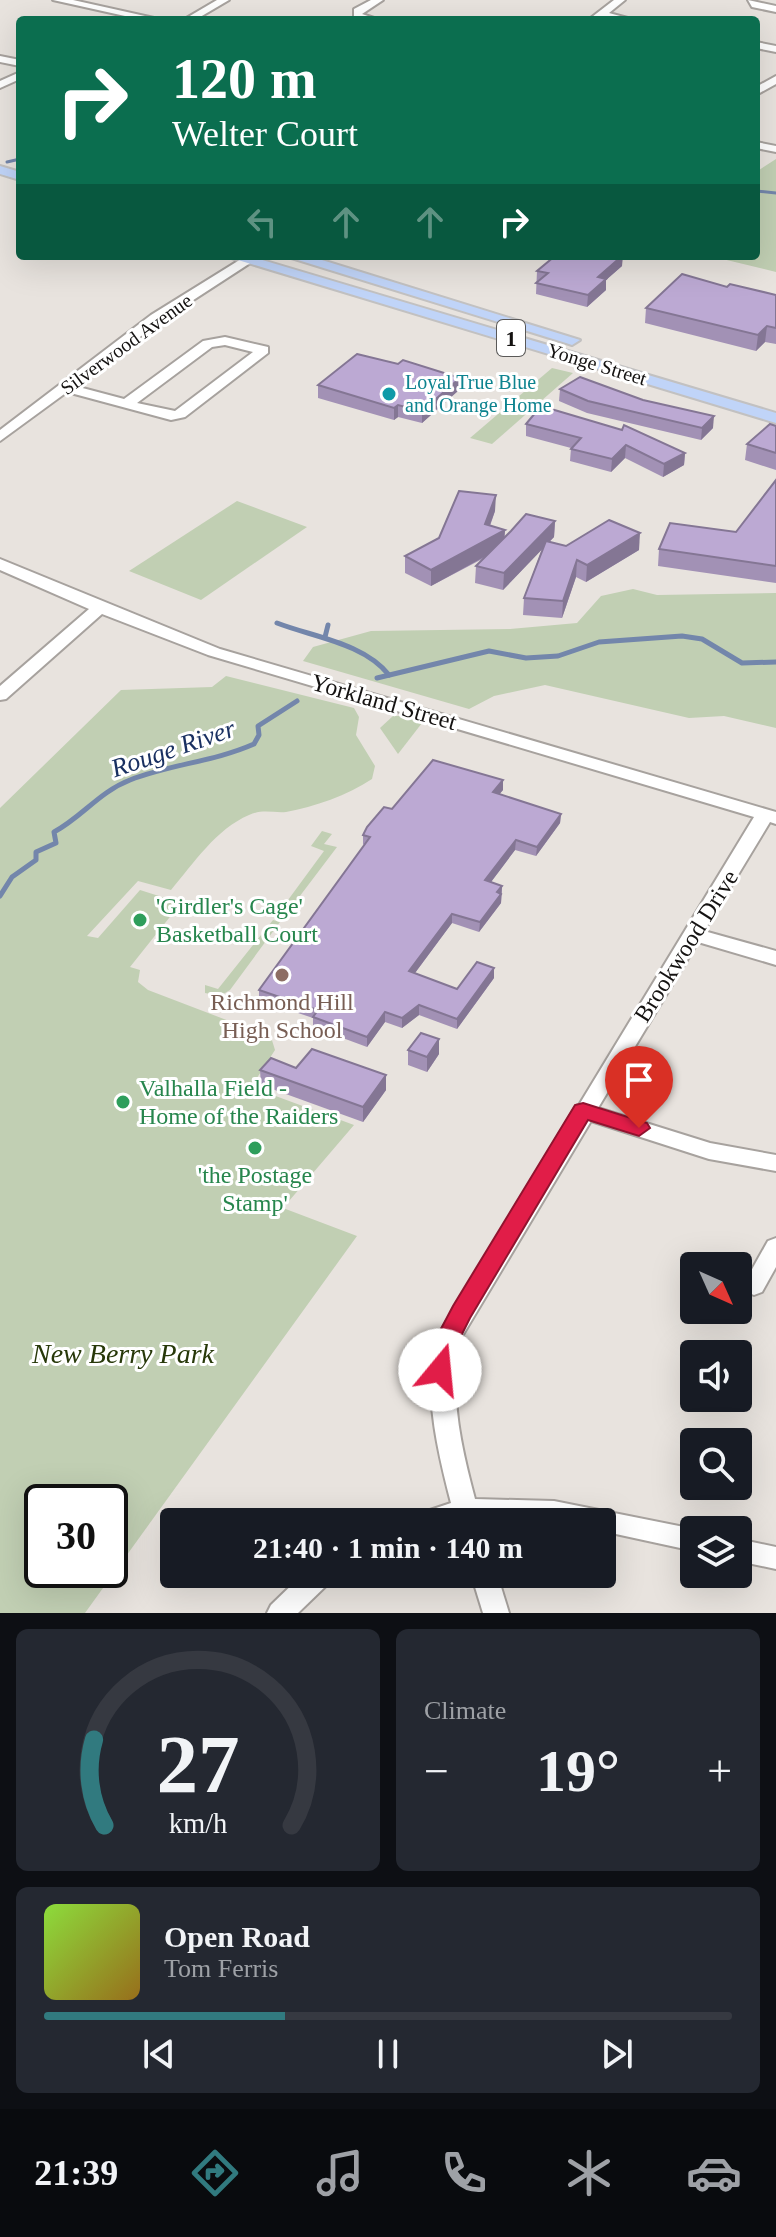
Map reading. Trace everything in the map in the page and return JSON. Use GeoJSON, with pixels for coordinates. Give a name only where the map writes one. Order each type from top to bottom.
{"type":"FeatureCollection","features":[{"type":"Feature","properties":{"kind":"main road","name":"Yonge Street"},"geometry":{"type":"LineString","coordinates":[[255,260],[776,418]]}},
{"type":"Feature","properties":{"kind":"main road","name":"Yonge Street"},"geometry":{"type":"LineString","coordinates":[[306,260],[776,402]]}},
{"type":"Feature","properties":{"kind":"street"},"geometry":{"type":"LineString","coordinates":[[59,0],[119,16]]}},
{"type":"Feature","properties":{"kind":"street"},"geometry":{"type":"LineString","coordinates":[[195,16],[224,0]]}},
{"type":"Feature","properties":{"kind":"street"},"geometry":{"type":"LineString","coordinates":[[357,16],[357,11],[378,0]]}},
{"type":"Feature","properties":{"kind":"street"},"geometry":{"type":"LineString","coordinates":[[598,16],[620,0]]}},
{"type":"Feature","properties":{"kind":"street"},"geometry":{"type":"LineString","coordinates":[[753,0],[755,5],[776,9]]}},
{"type":"Feature","properties":{"kind":"street","name":"Silverwood Avenue"},"geometry":{"type":"LineString","coordinates":[[0,437],[156,318],[241,260]]}},
{"type":"Feature","properties":{"kind":"street"},"geometry":{"type":"LineString","coordinates":[[66,388],[171,416],[183,413],[263,350],[225,341],[208,344],[127,404]]}},
{"type":"Feature","properties":{"kind":"street","name":"Yorkland Street"},"geometry":{"type":"LineString","coordinates":[[0,564],[100,608],[214,652],[771,816]]}},
{"type":"Feature","properties":{"kind":"street"},"geometry":{"type":"LineString","coordinates":[[0,695],[100,608]]}},
{"type":"Feature","properties":{"kind":"street","name":"Brookwood Drive"},"geometry":{"type":"LineString","coordinates":[[466,1508],[444,1407],[440,1370],[446,1342],[583,1111],[771,816]]}},
{"type":"Feature","properties":{"kind":"street"},"geometry":{"type":"LineString","coordinates":[[695,935],[776,958]]}},
{"type":"Feature","properties":{"kind":"street"},"geometry":{"type":"LineString","coordinates":[[583,1111],[709,1151],[776,1163]]}},
{"type":"Feature","properties":{"kind":"street"},"geometry":{"type":"LineString","coordinates":[[754,1286],[776,1247]]}},
{"type":"Feature","properties":{"kind":"street"},"geometry":{"type":"LineString","coordinates":[[616,1523],[680,1537]]}},
{"type":"Feature","properties":{"kind":"street"},"geometry":{"type":"LineString","coordinates":[[752,1553],[776,1558]]}},
{"type":"Feature","properties":{"kind":"street"},"geometry":{"type":"LineString","coordinates":[[280,1613],[306,1588]]}},
{"type":"Feature","properties":{"kind":"street"},"geometry":{"type":"LineString","coordinates":[[488,1588],[496,1613]]}},
{"type":"Feature","properties":{"kind":"green space"},"geometry":{"type":"Polygon","coordinates":[[[776,159],[776,272],[726,260],[760,260],[760,169],[776,159]]]}},
{"type":"Feature","properties":{"kind":"green space"},"geometry":{"type":"Polygon","coordinates":[[[552,368],[573,373],[492,444],[470,438],[552,368]]]}},
{"type":"Feature","properties":{"kind":"green space"},"geometry":{"type":"Polygon","coordinates":[[[237,501],[307,527],[201,600],[129,571],[237,501]]]}},
{"type":"Feature","properties":{"kind":"green space"},"geometry":{"type":"Polygon","coordinates":[[[633,589],[657,595],[776,593],[776,728],[724,716],[689,718],[545,685],[494,696],[469,709],[303,661],[313,647],[371,631],[510,629],[577,623],[601,596],[633,589]]]}},
{"type":"Feature","properties":{"kind":"green space","name":"New Berry Park"},"geometry":{"type":"Polygon","coordinates":[[[226,676],[354,708],[359,717],[356,735],[375,766],[372,779],[319,804],[286,812],[258,812],[237,821],[206,848],[171,890],[138,881],[87,936],[98,938],[140,890],[181,903],[130,967],[140,970],[138,982],[148,990],[271,1037],[275,1050],[251,1087],[354,1125],[283,1208],[357,1236],[128,1553],[128,1484],[24,1484],[24,1588],[103,1588],[85,1613],[0,1613],[0,808],[121,690],[212,687],[226,676]]]}},
{"type":"Feature","properties":{"kind":"green space"},"geometry":{"type":"Polygon","coordinates":[[[393,716],[406,716],[422,723],[398,754],[380,728],[393,716]]]}},
{"type":"Feature","properties":{"kind":"green space"},"geometry":{"type":"Polygon","coordinates":[[[322,831],[332,834],[324,844],[337,847],[284,917],[277,915],[324,851],[311,846],[322,831]]]}},
{"type":"Feature","properties":{"kind":"green space"},"geometry":{"type":"Polygon","coordinates":[[[273,920],[280,922],[230,990],[220,996],[205,993],[205,985],[218,989],[273,920]]]}},
{"type":"Feature","properties":{"kind":"building"},"geometry":{"type":"Polygon","coordinates":[[[550,260],[617,260],[598,277],[606,279],[588,295],[536,283],[548,273],[537,271],[550,260]]]}},
{"type":"Feature","properties":{"kind":"building"},"geometry":{"type":"Polygon","coordinates":[[[682,274],[727,287],[730,284],[776,295],[776,328],[767,326],[758,335],[646,308],[682,274]]]}},
{"type":"Feature","properties":{"kind":"building","name":"Loyal True Blue and Orange Home"},"geometry":{"type":"Polygon","coordinates":[[[357,354],[398,364],[403,360],[460,378],[422,411],[398,405],[394,408],[318,385],[357,354]]]}},
{"type":"Feature","properties":{"kind":"building"},"geometry":{"type":"Polygon","coordinates":[[[580,377],[643,400],[714,416],[702,428],[588,401],[560,389],[580,377]]]}},
{"type":"Feature","properties":{"kind":"building"},"geometry":{"type":"Polygon","coordinates":[[[541,406],[622,430],[624,425],[685,453],[664,464],[626,445],[612,459],[571,449],[581,438],[526,424],[541,406]]]}},
{"type":"Feature","properties":{"kind":"building"},"geometry":{"type":"Polygon","coordinates":[[[770,424],[776,426],[776,453],[747,444],[770,424]]]}},
{"type":"Feature","properties":{"kind":"building"},"geometry":{"type":"Polygon","coordinates":[[[776,480],[776,566],[659,549],[670,523],[736,532],[776,480]]]}},
{"type":"Feature","properties":{"kind":"building"},"geometry":{"type":"Polygon","coordinates":[[[459,491],[496,495],[485,524],[505,530],[431,570],[405,556],[439,538],[459,491]]]}},
{"type":"Feature","properties":{"kind":"building"},"geometry":{"type":"Polygon","coordinates":[[[526,514],[555,521],[504,573],[476,566],[511,531],[526,514]]]}},
{"type":"Feature","properties":{"kind":"building"},"geometry":{"type":"Polygon","coordinates":[[[609,520],[640,533],[587,565],[577,560],[563,601],[524,598],[546,541],[566,546],[609,520]]]}},
{"type":"Feature","properties":{"kind":"building","name":"Richmond Hill High School"},"geometry":{"type":"Polygon","coordinates":[[[433,760],[503,780],[493,792],[561,814],[537,847],[516,840],[485,880],[502,886],[497,892],[501,894],[480,922],[452,914],[409,971],[457,989],[477,962],[494,968],[457,1019],[419,1005],[402,1018],[385,1012],[367,1037],[313,1017],[318,1010],[259,990],[370,837],[363,835],[367,827],[384,807],[392,809],[433,760]]]}},
{"type":"Feature","properties":{"kind":"building"},"geometry":{"type":"Polygon","coordinates":[[[421,1033],[439,1039],[427,1057],[408,1050],[421,1033]]]}},
{"type":"Feature","properties":{"kind":"building"},"geometry":{"type":"Polygon","coordinates":[[[312,1049],[386,1075],[363,1107],[260,1070],[271,1058],[296,1068],[312,1049]]]}},
{"type":"Feature","properties":{"kind":"waterway"},"geometry":{"type":"LineString","coordinates":[[7,162],[16,160]]}},
{"type":"Feature","properties":{"kind":"waterway"},"geometry":{"type":"LineString","coordinates":[[760,191],[776,193]]}},
{"type":"Feature","properties":{"kind":"waterway"},"geometry":{"type":"LineString","coordinates":[[277,623],[352,648],[366,655],[389,675]]}},
{"type":"Feature","properties":{"kind":"waterway"},"geometry":{"type":"LineString","coordinates":[[325,637],[328,625]]}},
{"type":"Feature","properties":{"kind":"waterway"},"geometry":{"type":"LineString","coordinates":[[377,678],[489,651],[526,658],[558,656],[599,642],[682,636],[702,639],[742,663],[776,662]]}},
{"type":"Feature","properties":{"kind":"waterway","name":"Rouge River"},"geometry":{"type":"LineString","coordinates":[[0,896],[12,877],[36,860],[36,852],[56,843],[54,832],[109,791],[145,775],[254,744],[259,735],[258,726],[297,701]]}},
{"type":"Feature","properties":{"kind":"place","name":"Loyal True Blue and Orange Home"},"geometry":{"type":"Point","coordinates":[389,394]}},
{"type":"Feature","properties":{"kind":"place","name":"'Girdler's Cage' Basketball Court"},"geometry":{"type":"Point","coordinates":[140,920]}},
{"type":"Feature","properties":{"kind":"place","name":"Richmond Hill High School"},"geometry":{"type":"Point","coordinates":[282,975]}},
{"type":"Feature","properties":{"kind":"place","name":"Valhalla Field - Home of the Raiders"},"geometry":{"type":"Point","coordinates":[123,1102]}},
{"type":"Feature","properties":{"kind":"place","name":"'the Postage Stamp'"},"geometry":{"type":"Point","coordinates":[255,1148]}},
{"type":"Feature","properties":{"kind":"route"},"geometry":{"type":"LineString","coordinates":[[440,1370],[446,1342],[462,1312],[583,1111],[639,1128]]}}]}
